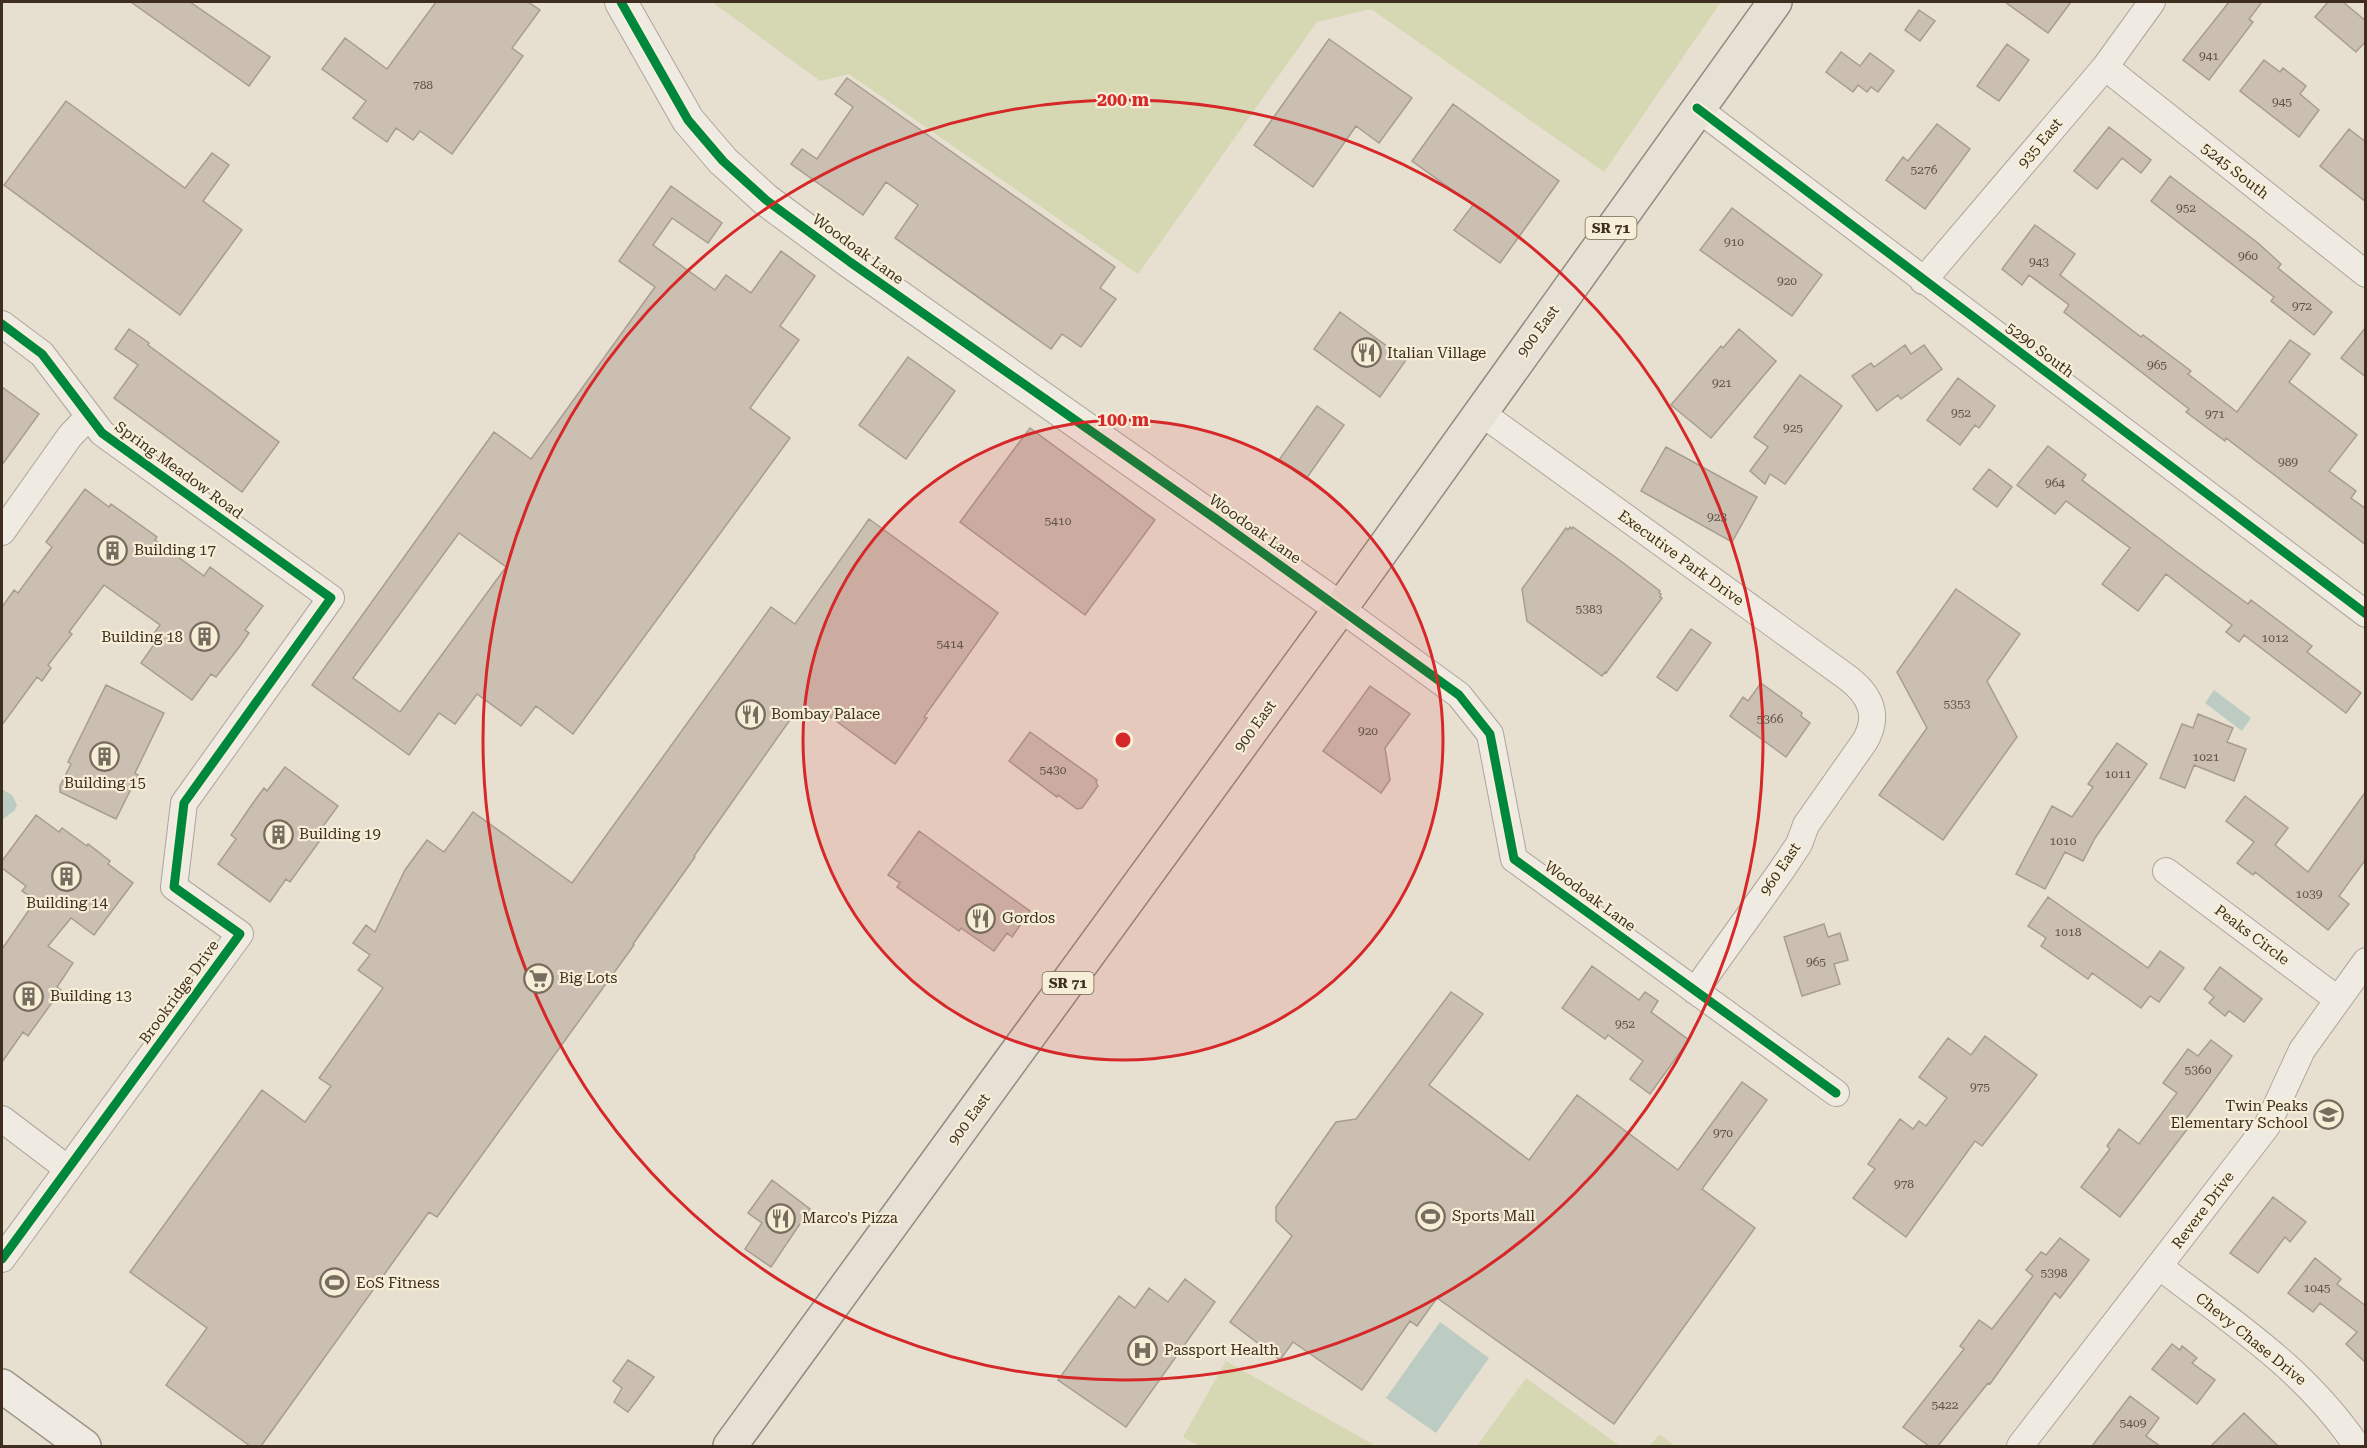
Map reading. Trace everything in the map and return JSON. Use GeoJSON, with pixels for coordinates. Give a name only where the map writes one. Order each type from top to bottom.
{"type":"FeatureCollection","features":[{"type":"Feature","properties":{"kind":"main road","name":"900 East"},"geometry":{"type":"LineString","coordinates":[[730,1446],[1340,608],[1774,2]]}},
{"type":"Feature","properties":{"kind":"main road"},"geometry":{"type":"LineString","coordinates":[[2,1386],[84,1446]]}},
{"type":"Feature","properties":{"kind":"street","name":"Woodoak Lane"},"geometry":{"type":"LineString","coordinates":[[621,2],[688,120],[723,161],[759,194],[850,262],[1340,608],[1459,695],[1490,734],[1514,859],[1836,1093]]}},
{"type":"Feature","properties":{"kind":"street","name":"935 East"},"geometry":{"type":"LineString","coordinates":[[1923,281],[2105,67],[2152,2]]}},
{"type":"Feature","properties":{"kind":"street","name":"5245 South"},"geometry":{"type":"LineString","coordinates":[[2105,67],[2366,274]]}},
{"type":"Feature","properties":{"kind":"street","name":"5290 South"},"geometry":{"type":"LineString","coordinates":[[1697,108],[2366,614]]}},
{"type":"Feature","properties":{"kind":"street","name":"Spring Meadow Road"},"geometry":{"type":"LineString","coordinates":[[2,324],[42,354],[102,433],[331,598]]}},
{"type":"Feature","properties":{"kind":"street","name":"Executive Park Drive"},"geometry":{"type":"LineString","coordinates":[[1480,412],[1848,678],[1863,692],[1872,712]]}},
{"type":"Feature","properties":{"kind":"street"},"geometry":{"type":"LineString","coordinates":[[2,531],[70,436],[89,416]]}},
{"type":"Feature","properties":{"kind":"street","name":"Brookridge Drive"},"geometry":{"type":"LineString","coordinates":[[2,1259],[240,934],[174,887],[183,803],[331,598]]}},
{"type":"Feature","properties":{"kind":"street","name":"960 East"},"geometry":{"type":"LineString","coordinates":[[1695,990],[1781,871],[1799,844],[1806,825],[1865,741],[1871,728],[1872,712]]}},
{"type":"Feature","properties":{"kind":"street","name":"Peaks Circle"},"geometry":{"type":"LineString","coordinates":[[2166,871],[2337,999]]}},
{"type":"Feature","properties":{"kind":"street","name":"Revere Drive"},"geometry":{"type":"LineString","coordinates":[[2020,1446],[2267,1126],[2295,1063],[2310,1037],[2366,961]]}},
{"type":"Feature","properties":{"kind":"street"},"geometry":{"type":"LineString","coordinates":[[2,1119],[68,1168]]}},
{"type":"Feature","properties":{"kind":"street","name":"Chevy Chase Drive"},"geometry":{"type":"LineString","coordinates":[[2160,1267],[2281,1360],[2324,1402],[2357,1446]]}},
{"type":"Feature","properties":{"kind":"green space"},"geometry":{"type":"Polygon","coordinates":[[[712,2],[1721,2],[1604,172],[1371,9],[1317,22],[1138,274],[849,74],[820,81],[712,2]]]}},
{"type":"Feature","properties":{"kind":"green space"},"geometry":{"type":"Polygon","coordinates":[[[1226,1361],[1376,1446],[1199,1446],[1183,1437],[1226,1361]]]}},
{"type":"Feature","properties":{"kind":"green space"},"geometry":{"type":"Polygon","coordinates":[[[1526,1378],[1620,1446],[1477,1446],[1526,1378]]]}},
{"type":"Feature","properties":{"kind":"green space"},"geometry":{"type":"Polygon","coordinates":[[[1659,1434],[1675,1446],[1650,1446],[1659,1434]]]}},
{"type":"Feature","properties":{"kind":"shaded area"},"geometry":{"type":"Polygon","coordinates":[[[2214,690],[2251,718],[2242,731],[2205,703],[2214,690]]]}},
{"type":"Feature","properties":{"kind":"shaded area"},"geometry":{"type":"Polygon","coordinates":[[[2,789],[12,795],[17,805],[15,810],[2,820],[2,789]]]}},
{"type":"Feature","properties":{"kind":"shaded area"},"geometry":{"type":"Polygon","coordinates":[[[1440,1322],[1489,1358],[1436,1433],[1386,1398],[1440,1322]]]}},
{"type":"Feature","properties":{"kind":"building"},"geometry":{"type":"Polygon","coordinates":[[[131,2],[190,2],[270,57],[249,86],[131,2]]]}},
{"type":"Feature","properties":{"kind":"building"},"geometry":{"type":"Polygon","coordinates":[[[436,2],[528,2],[540,10],[512,48],[523,56],[452,154],[420,131],[413,140],[396,128],[387,142],[353,118],[366,101],[322,69],[345,38],[387,69],[436,2]]]}},
{"type":"Feature","properties":{"kind":"building"},"geometry":{"type":"Polygon","coordinates":[[[2005,2],[2071,2],[2048,33],[2005,2]]]}},
{"type":"Feature","properties":{"kind":"building"},"geometry":{"type":"Polygon","coordinates":[[[2229,2],[2262,2],[2249,19],[2253,22],[2209,80],[2183,60],[2229,2]]]}},
{"type":"Feature","properties":{"kind":"building"},"geometry":{"type":"Polygon","coordinates":[[[2328,2],[2343,2],[2366,21],[2366,41],[2356,52],[2315,17],[2328,2]]]}},
{"type":"Feature","properties":{"kind":"building"},"geometry":{"type":"Polygon","coordinates":[[[1919,10],[1935,21],[1920,41],[1905,30],[1919,10]]]}},
{"type":"Feature","properties":{"kind":"building"},"geometry":{"type":"Polygon","coordinates":[[[1329,39],[1412,98],[1379,143],[1356,126],[1313,187],[1254,145],[1329,39]]]}},
{"type":"Feature","properties":{"kind":"building"},"geometry":{"type":"Polygon","coordinates":[[[2007,44],[2029,60],[1999,101],[1977,86],[2007,44]]]}},
{"type":"Feature","properties":{"kind":"building"},"geometry":{"type":"Polygon","coordinates":[[[1841,52],[1860,66],[1870,53],[1894,71],[1878,92],[1871,87],[1867,92],[1858,85],[1853,92],[1826,72],[1841,52]]]}},
{"type":"Feature","properties":{"kind":"building"},"geometry":{"type":"Polygon","coordinates":[[[2264,60],[2280,72],[2283,68],[2306,86],[2300,94],[2319,110],[2299,137],[2240,91],[2264,60]]]}},
{"type":"Feature","properties":{"kind":"building"},"geometry":{"type":"Polygon","coordinates":[[[847,78],[1115,267],[1100,288],[1116,299],[1081,347],[1062,334],[1051,349],[895,238],[918,205],[886,182],[863,215],[791,164],[802,149],[817,159],[853,107],[835,94],[847,78]]]}},
{"type":"Feature","properties":{"kind":"building"},"geometry":{"type":"Polygon","coordinates":[[[66,101],[185,188],[212,153],[229,165],[203,201],[242,230],[180,315],[4,185],[66,101]]]}},
{"type":"Feature","properties":{"kind":"building"},"geometry":{"type":"Polygon","coordinates":[[[1453,104],[1559,181],[1500,263],[1454,230],[1473,205],[1412,161],[1453,104]]]}},
{"type":"Feature","properties":{"kind":"building"},"geometry":{"type":"Polygon","coordinates":[[[1937,124],[1970,149],[1925,209],[1886,180],[1903,157],[1908,161],[1937,124]]]}},
{"type":"Feature","properties":{"kind":"building"},"geometry":{"type":"Polygon","coordinates":[[[2109,127],[2151,160],[2141,173],[2122,158],[2097,189],[2074,171],[2109,127]]]}},
{"type":"Feature","properties":{"kind":"building"},"geometry":{"type":"Polygon","coordinates":[[[2349,129],[2366,142],[2366,202],[2320,166],[2349,129]]]}},
{"type":"Feature","properties":{"kind":"building"},"geometry":{"type":"Polygon","coordinates":[[[2170,176],[2258,243],[2281,264],[2278,268],[2332,312],[2314,335],[2271,301],[2274,297],[2151,201],[2170,176]]]}},
{"type":"Feature","properties":{"kind":"building"},"geometry":{"type":"Polygon","coordinates":[[[671,186],[722,223],[708,243],[672,218],[653,245],[715,290],[726,275],[751,293],[781,251],[815,276],[780,326],[799,340],[750,408],[790,438],[573,734],[536,706],[521,726],[477,694],[455,724],[439,713],[409,755],[312,685],[494,432],[531,459],[655,287],[619,261],[671,186]],[[459,533],[353,678],[400,712],[506,567],[459,533]]]}},
{"type":"Feature","properties":{"kind":"building"},"geometry":{"type":"Polygon","coordinates":[[[1732,208],[1822,275],[1792,316],[1700,250],[1732,208]]]}},
{"type":"Feature","properties":{"kind":"building"},"geometry":{"type":"Polygon","coordinates":[[[2035,225],[2075,254],[2060,275],[2141,337],[2143,335],[2191,371],[2188,374],[2237,412],[2290,340],[2310,354],[2289,382],[2357,435],[2329,471],[2356,491],[2351,498],[2366,509],[2366,545],[2226,438],[2225,441],[2186,412],[2189,409],[2064,312],[2069,305],[2029,275],[2022,285],[2002,269],[2035,225]]]}},
{"type":"Feature","properties":{"kind":"building"},"geometry":{"type":"Polygon","coordinates":[[[1340,312],[1406,360],[1380,397],[1314,349],[1340,312]]]}},
{"type":"Feature","properties":{"kind":"building"},"geometry":{"type":"Polygon","coordinates":[[[2366,327],[2366,377],[2341,358],[2366,327]]]}},
{"type":"Feature","properties":{"kind":"building"},"geometry":{"type":"Polygon","coordinates":[[[129,329],[279,442],[242,492],[114,398],[138,365],[115,349],[129,329]]]}},
{"type":"Feature","properties":{"kind":"building"},"geometry":{"type":"Polygon","coordinates":[[[1739,329],[1776,361],[1711,438],[1671,405],[1721,346],[1723,348],[1739,329]]]}},
{"type":"Feature","properties":{"kind":"building"},"geometry":{"type":"Polygon","coordinates":[[[1905,345],[1911,354],[1924,345],[1942,369],[1901,399],[1898,395],[1877,411],[1852,376],[1871,363],[1874,367],[1905,345]]]}},
{"type":"Feature","properties":{"kind":"building"},"geometry":{"type":"Polygon","coordinates":[[[908,357],[955,391],[906,459],[859,425],[908,357]]]}},
{"type":"Feature","properties":{"kind":"building"},"geometry":{"type":"Polygon","coordinates":[[[1800,375],[1842,406],[1785,484],[1770,474],[1765,484],[1750,471],[1768,447],[1754,437],[1800,375]]]}},
{"type":"Feature","properties":{"kind":"building"},"geometry":{"type":"Polygon","coordinates":[[[1958,378],[1995,406],[1979,428],[1975,425],[1960,445],[1927,420],[1958,378]]]}},
{"type":"Feature","properties":{"kind":"building"},"geometry":{"type":"Polygon","coordinates":[[[2,387],[39,414],[2,465],[2,387]]]}},
{"type":"Feature","properties":{"kind":"building"},"geometry":{"type":"Polygon","coordinates":[[[1317,406],[1344,425],[1306,479],[1279,460],[1317,406]]]}},
{"type":"Feature","properties":{"kind":"building"},"geometry":{"type":"Polygon","coordinates":[[[1030,428],[1155,520],[1085,615],[960,522],[1030,428]]]}},
{"type":"Feature","properties":{"kind":"building"},"geometry":{"type":"Polygon","coordinates":[[[2048,446],[2086,475],[2082,480],[2177,552],[2248,604],[2251,600],[2312,646],[2307,652],[2361,693],[2346,713],[2244,635],[2239,642],[2226,632],[2232,625],[2166,574],[2138,611],[2102,584],[2130,548],[2066,501],[2055,514],[2017,485],[2048,446]]]}},
{"type":"Feature","properties":{"kind":"building"},"geometry":{"type":"Polygon","coordinates":[[[1666,447],[1757,497],[1732,542],[1641,491],[1666,447]]]}},
{"type":"Feature","properties":{"kind":"building"},"geometry":{"type":"Polygon","coordinates":[[[1989,469],[2012,487],[1997,507],[1973,489],[1989,469]]]}},
{"type":"Feature","properties":{"kind":"building"},"geometry":{"type":"Polygon","coordinates":[[[85,489],[109,507],[111,504],[157,537],[155,540],[204,576],[210,567],[263,606],[245,630],[249,633],[240,646],[216,677],[211,674],[192,700],[141,663],[160,636],[155,632],[160,625],[104,585],[69,632],[72,634],[48,665],[51,668],[42,681],[37,677],[2,725],[2,607],[14,590],[18,593],[52,547],[46,542],[85,489]]]}},
{"type":"Feature","properties":{"kind":"building"},"geometry":{"type":"Polygon","coordinates":[[[869,519],[998,613],[924,717],[927,718],[895,764],[821,710],[792,717],[634,945],[437,1217],[429,1212],[261,1446],[250,1446],[166,1385],[207,1328],[130,1272],[262,1090],[305,1122],[331,1086],[319,1078],[383,988],[358,970],[370,955],[353,943],[366,925],[375,932],[405,870],[427,840],[444,852],[473,812],[572,883],[771,607],[795,624],[869,519]]]}},
{"type":"Feature","properties":{"kind":"building"},"geometry":{"type":"Polygon","coordinates":[[[1570,527],[1660,591],[1662,598],[1602,676],[1527,621],[1522,589],[1566,528],[1568,530],[1570,527]]]}},
{"type":"Feature","properties":{"kind":"building"},"geometry":{"type":"Polygon","coordinates":[[[1956,589],[2020,634],[1987,681],[2017,737],[1943,840],[1879,795],[1927,728],[1897,672],[1956,589]]]}},
{"type":"Feature","properties":{"kind":"building"},"geometry":{"type":"Polygon","coordinates":[[[1691,629],[1711,643],[1677,691],[1657,677],[1691,629]]]}},
{"type":"Feature","properties":{"kind":"building"},"geometry":{"type":"Polygon","coordinates":[[[1761,683],[1802,713],[1801,716],[1810,723],[1786,757],[1730,716],[1743,697],[1748,701],[1761,683]]]}},
{"type":"Feature","properties":{"kind":"building","name":"Building 15"},"geometry":{"type":"Polygon","coordinates":[[[106,685],[164,713],[135,773],[138,775],[116,819],[60,792],[60,786],[71,764],[68,762],[106,685]]]}},
{"type":"Feature","properties":{"kind":"building"},"geometry":{"type":"Polygon","coordinates":[[[1370,686],[1410,714],[1385,748],[1390,780],[1381,793],[1323,751],[1370,686]]]}},
{"type":"Feature","properties":{"kind":"building"},"geometry":{"type":"Polygon","coordinates":[[[2198,714],[2233,728],[2227,742],[2246,749],[2234,781],[2194,765],[2185,788],[2160,778],[2182,724],[2193,728],[2198,714]]]}},
{"type":"Feature","properties":{"kind":"building"},"geometry":{"type":"Polygon","coordinates":[[[1030,732],[1097,780],[1098,786],[1082,808],[1077,809],[1058,795],[1057,797],[1009,761],[1030,732]]]}},
{"type":"Feature","properties":{"kind":"building"},"geometry":{"type":"Polygon","coordinates":[[[2117,743],[2147,764],[2095,838],[2083,861],[2065,852],[2045,889],[2016,874],[2052,806],[2072,817],[2093,787],[2088,784],[2117,743]]]}},
{"type":"Feature","properties":{"kind":"building","name":"Building 19"},"geometry":{"type":"Polygon","coordinates":[[[285,767],[338,806],[321,829],[326,832],[290,882],[286,879],[270,902],[218,864],[236,839],[231,835],[253,803],[264,788],[267,791],[285,767]]]}},
{"type":"Feature","properties":{"kind":"building"},"geometry":{"type":"Polygon","coordinates":[[[2366,791],[2366,859],[2339,896],[2349,904],[2328,930],[2255,872],[2253,875],[2237,863],[2254,842],[2226,821],[2245,796],[2288,828],[2275,845],[2308,872],[2366,791]]]}},
{"type":"Feature","properties":{"kind":"building"},"geometry":{"type":"Polygon","coordinates":[[[36,815],[59,832],[62,828],[87,846],[88,844],[110,861],[108,864],[133,883],[94,935],[71,918],[48,946],[73,963],[57,987],[61,990],[28,1036],[23,1032],[2,1062],[2,949],[36,900],[22,891],[26,886],[2,868],[2,861],[36,815]]]}},
{"type":"Feature","properties":{"kind":"building"},"geometry":{"type":"Polygon","coordinates":[[[919,831],[1030,911],[1012,937],[1007,933],[994,951],[961,928],[959,931],[897,887],[900,883],[888,875],[919,831]]]}},
{"type":"Feature","properties":{"kind":"building"},"geometry":{"type":"Polygon","coordinates":[[[2048,897],[2148,968],[2160,951],[2184,968],[2159,1002],[2150,996],[2141,1008],[2092,973],[2088,979],[2041,946],[2046,938],[2028,926],[2048,897]]]}},
{"type":"Feature","properties":{"kind":"building"},"geometry":{"type":"Polygon","coordinates":[[[1824,924],[1828,937],[1840,933],[1848,960],[1834,964],[1840,984],[1802,996],[1784,937],[1824,924]]]}},
{"type":"Feature","properties":{"kind":"building"},"geometry":{"type":"Polygon","coordinates":[[[1592,966],[1639,1000],[1645,992],[1658,1001],[1651,1012],[1689,1040],[1650,1094],[1630,1079],[1643,1061],[1608,1035],[1605,1039],[1562,1008],[1592,966]]]}},
{"type":"Feature","properties":{"kind":"building"},"geometry":{"type":"Polygon","coordinates":[[[2220,967],[2262,999],[2244,1022],[2229,1011],[2225,1016],[2209,1003],[2214,997],[2204,989],[2220,967]]]}},
{"type":"Feature","properties":{"kind":"building"},"geometry":{"type":"Polygon","coordinates":[[[1451,992],[1483,1014],[1429,1085],[1529,1160],[1577,1095],[1678,1170],[1742,1082],[1767,1100],[1702,1189],[1755,1228],[1614,1424],[1437,1298],[1417,1326],[1410,1321],[1362,1390],[1293,1342],[1280,1360],[1230,1322],[1292,1236],[1276,1221],[1276,1207],[1336,1122],[1356,1119],[1451,992]]]}},
{"type":"Feature","properties":{"kind":"building"},"geometry":{"type":"Polygon","coordinates":[[[1985,1036],[2037,1075],[1982,1146],[1975,1141],[1906,1237],[1853,1198],[1875,1169],[1868,1164],[1900,1119],[1913,1129],[1919,1121],[1926,1126],[1947,1098],[1919,1077],[1948,1038],[1971,1055],[1985,1036]]]}},
{"type":"Feature","properties":{"kind":"building"},"geometry":{"type":"Polygon","coordinates":[[[2211,1040],[2232,1056],[2186,1119],[2192,1123],[2120,1217],[2081,1187],[2110,1149],[2107,1146],[2119,1129],[2139,1144],[2177,1093],[2163,1083],[2188,1049],[2198,1056],[2211,1040]]]}},
{"type":"Feature","properties":{"kind":"building"},"geometry":{"type":"Polygon","coordinates":[[[772,1180],[810,1209],[771,1267],[745,1249],[762,1223],[748,1213],[772,1180]]]}},
{"type":"Feature","properties":{"kind":"building"},"geometry":{"type":"Polygon","coordinates":[[[2273,1197],[2306,1222],[2290,1242],[2285,1237],[2258,1273],[2230,1253],[2273,1197]]]}},
{"type":"Feature","properties":{"kind":"building"},"geometry":{"type":"Polygon","coordinates":[[[2060,1238],[2089,1260],[2060,1298],[2055,1293],[1990,1384],[1988,1383],[1938,1446],[1929,1446],[1903,1427],[1964,1349],[1960,1346],[1979,1320],[1992,1329],[2033,1276],[2026,1270],[2041,1252],[2046,1255],[2060,1238]]]}},
{"type":"Feature","properties":{"kind":"building"},"geometry":{"type":"Polygon","coordinates":[[[2315,1258],[2341,1279],[2337,1284],[2366,1306],[2366,1363],[2346,1344],[2357,1332],[2320,1303],[2313,1312],[2288,1293],[2315,1258]]]}},
{"type":"Feature","properties":{"kind":"building"},"geometry":{"type":"Polygon","coordinates":[[[1185,1279],[1215,1302],[1126,1427],[1058,1380],[1119,1296],[1135,1308],[1149,1288],[1168,1302],[1185,1279]]]}},
{"type":"Feature","properties":{"kind":"building"},"geometry":{"type":"Polygon","coordinates":[[[2172,1344],[2180,1350],[2182,1346],[2197,1358],[2192,1363],[2215,1380],[2197,1404],[2152,1369],[2172,1344]]]}},
{"type":"Feature","properties":{"kind":"building"},"geometry":{"type":"Polygon","coordinates":[[[628,1360],[654,1377],[628,1412],[614,1402],[622,1388],[613,1381],[628,1360]]]}},
{"type":"Feature","properties":{"kind":"building"},"geometry":{"type":"Polygon","coordinates":[[[2130,1396],[2159,1418],[2146,1436],[2160,1446],[2092,1446],[2130,1396]]]}},
{"type":"Feature","properties":{"kind":"building"},"geometry":{"type":"Polygon","coordinates":[[[2244,1413],[2278,1446],[2211,1446],[2244,1413]]]}},
{"type":"Feature","properties":{"kind":"cycle path"},"geometry":{"type":"LineString","coordinates":[[621,2],[688,120],[723,161],[766,200],[850,262],[1216,519],[1459,695],[1490,734],[1514,859],[1836,1093]]}},
{"type":"Feature","properties":{"kind":"cycle path"},"geometry":{"type":"LineString","coordinates":[[1697,108],[2366,614]]}},
{"type":"Feature","properties":{"kind":"cycle path"},"geometry":{"type":"LineString","coordinates":[[2,324],[42,354],[102,433],[331,598],[184,803],[174,887],[240,934],[2,1259]]}},
{"type":"Feature","properties":{"kind":"place","name":"Italian Village"},"geometry":{"type":"Point","coordinates":[1366,353]}},
{"type":"Feature","properties":{"kind":"place","name":"Building 17"},"geometry":{"type":"Point","coordinates":[113,550]}},
{"type":"Feature","properties":{"kind":"place","name":"Building 18"},"geometry":{"type":"Point","coordinates":[204,637]}},
{"type":"Feature","properties":{"kind":"place","name":"Bombay Palace"},"geometry":{"type":"Point","coordinates":[750,714]}},
{"type":"Feature","properties":{"kind":"place","name":"Building 15"},"geometry":{"type":"Point","coordinates":[105,756]}},
{"type":"Feature","properties":{"kind":"place","name":"Building 19"},"geometry":{"type":"Point","coordinates":[278,834]}},
{"type":"Feature","properties":{"kind":"place","name":"Building 14"},"geometry":{"type":"Point","coordinates":[67,876]}},
{"type":"Feature","properties":{"kind":"place","name":"Gordos"},"geometry":{"type":"Point","coordinates":[981,918]}},
{"type":"Feature","properties":{"kind":"place","name":"Big Lots"},"geometry":{"type":"Point","coordinates":[538,978]}},
{"type":"Feature","properties":{"kind":"place","name":"Building 13"},"geometry":{"type":"Point","coordinates":[29,996]}},
{"type":"Feature","properties":{"kind":"place","name":"Twin Peaks Elementary School"},"geometry":{"type":"Point","coordinates":[2329,1115]}},
{"type":"Feature","properties":{"kind":"place","name":"Sports Mall"},"geometry":{"type":"Point","coordinates":[1431,1216]}},
{"type":"Feature","properties":{"kind":"place","name":"Marco's Pizza"},"geometry":{"type":"Point","coordinates":[781,1218]}},
{"type":"Feature","properties":{"kind":"place","name":"EoS Fitness"},"geometry":{"type":"Point","coordinates":[335,1283]}},
{"type":"Feature","properties":{"kind":"place","name":"Passport Health"},"geometry":{"type":"Point","coordinates":[1143,1350]}}]}
